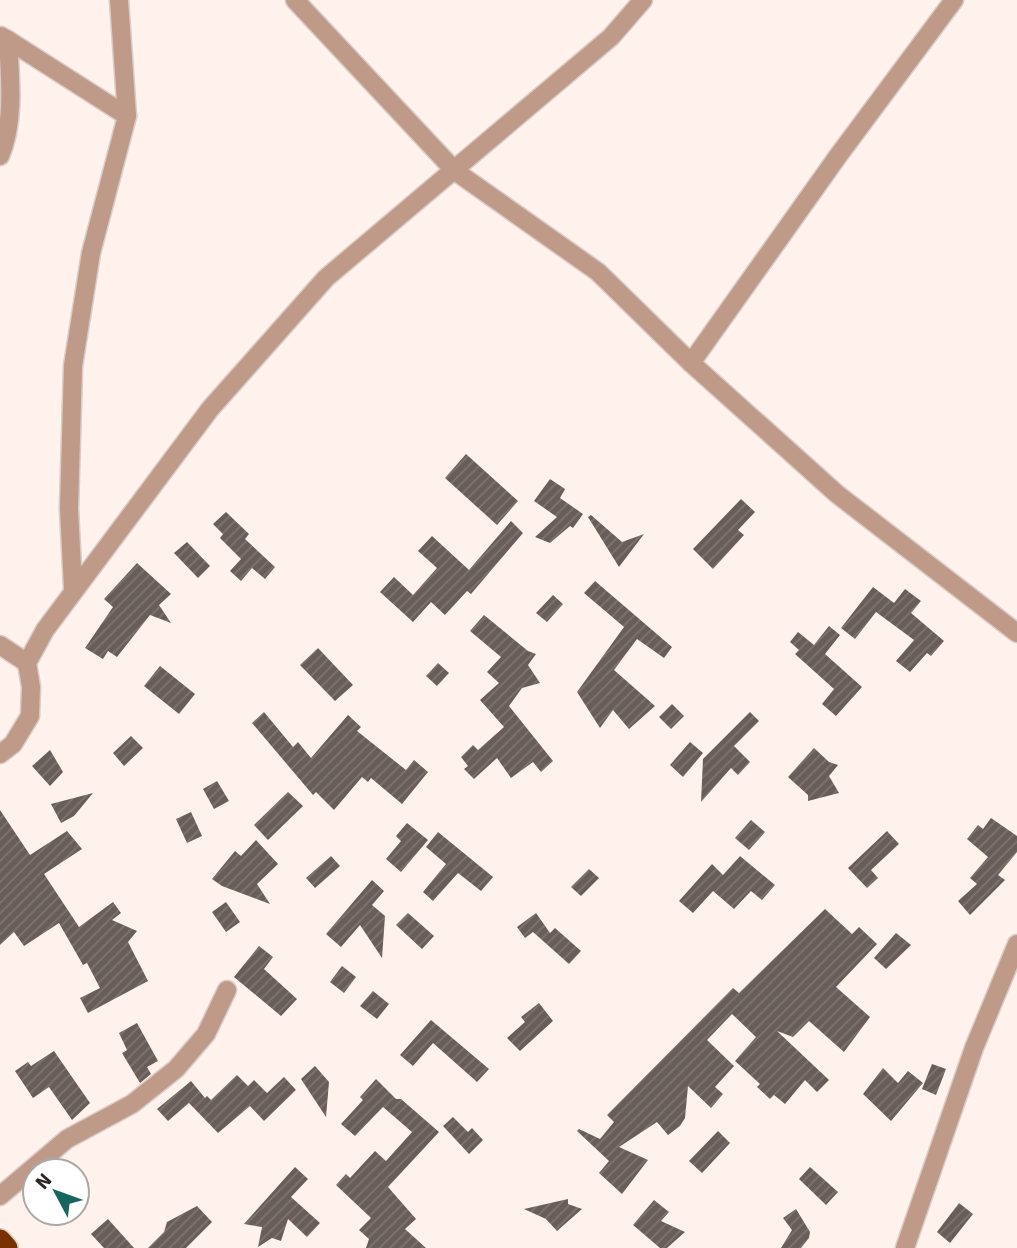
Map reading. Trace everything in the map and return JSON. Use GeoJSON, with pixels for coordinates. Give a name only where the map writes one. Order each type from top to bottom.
{"type":"FeatureCollection","features":[{"type":"Feature","properties":{"kind":"highway"},"geometry":{"type":"LineString","coordinates":[[0,1240],[7,1248]]}},
{"type":"Feature","properties":{"kind":"street"},"geometry":{"type":"LineString","coordinates":[[73,589],[69,509],[73,366],[92,253],[127,116],[119,0]]}},
{"type":"Feature","properties":{"kind":"street"},"geometry":{"type":"LineString","coordinates":[[295,0],[455,171],[598,272],[691,363],[836,494],[1017,633]]}},
{"type":"Feature","properties":{"kind":"street"},"geometry":{"type":"LineString","coordinates":[[0,754],[13,744],[30,716],[31,687],[27,663],[45,630],[73,589],[210,410],[266,342],[326,278],[611,37],[643,0]]}},
{"type":"Feature","properties":{"kind":"street"},"geometry":{"type":"LineString","coordinates":[[691,363],[830,166],[954,0]]}},
{"type":"Feature","properties":{"kind":"street"},"geometry":{"type":"LineString","coordinates":[[4,38],[127,116]]}},
{"type":"Feature","properties":{"kind":"street"},"geometry":{"type":"LineString","coordinates":[[0,156],[6,143],[9,112],[4,38]]}},
{"type":"Feature","properties":{"kind":"street"},"geometry":{"type":"LineString","coordinates":[[0,645],[27,663]]}},
{"type":"Feature","properties":{"kind":"street"},"geometry":{"type":"LineString","coordinates":[[905,1248],[974,1048],[1017,944]]}},
{"type":"Feature","properties":{"kind":"street"},"geometry":{"type":"LineString","coordinates":[[0,1196],[67,1139],[132,1104],[176,1069],[206,1034],[227,989]]}},
{"type":"Feature","properties":{"kind":"building"},"geometry":{"type":"Polygon","coordinates":[[[466,454],[518,501],[497,525],[445,478],[466,454]]]}},
{"type":"Feature","properties":{"kind":"building"},"geometry":{"type":"Polygon","coordinates":[[[550,479],[565,489],[560,498],[583,514],[573,528],[570,526],[550,543],[535,537],[557,517],[534,501],[550,479]]]}},
{"type":"Feature","properties":{"kind":"building"},"geometry":{"type":"Polygon","coordinates":[[[741,499],[755,512],[738,530],[744,535],[713,569],[693,549],[741,499]]]}},
{"type":"Feature","properties":{"kind":"building"},"geometry":{"type":"Polygon","coordinates":[[[226,512],[249,534],[245,539],[275,567],[265,579],[252,568],[241,581],[230,571],[241,559],[220,538],[223,534],[213,524],[226,512]]]}},
{"type":"Feature","properties":{"kind":"building"},"geometry":{"type":"Polygon","coordinates":[[[591,515],[622,542],[644,534],[619,567],[588,517],[591,515]]]}},
{"type":"Feature","properties":{"kind":"building"},"geometry":{"type":"Polygon","coordinates":[[[511,521],[523,533],[471,594],[467,591],[445,615],[431,602],[413,622],[380,592],[394,577],[413,595],[437,568],[418,551],[432,536],[469,570],[511,521]]]}},
{"type":"Feature","properties":{"kind":"building"},"geometry":{"type":"Polygon","coordinates":[[[187,542],[210,566],[198,578],[174,553],[187,542]]]}},
{"type":"Feature","properties":{"kind":"building"},"geometry":{"type":"Polygon","coordinates":[[[137,563],[171,594],[159,605],[171,623],[150,615],[117,657],[108,651],[103,659],[85,648],[113,607],[104,599],[137,563]]]}},
{"type":"Feature","properties":{"kind":"building"},"geometry":{"type":"Polygon","coordinates":[[[595,581],[672,647],[664,658],[637,639],[614,670],[655,706],[629,729],[613,710],[600,728],[577,692],[624,627],[584,593],[595,581]]]}},
{"type":"Feature","properties":{"kind":"building"},"geometry":{"type":"Polygon","coordinates":[[[873,587],[894,603],[905,589],[921,601],[911,613],[944,641],[931,656],[927,653],[910,672],[896,661],[914,640],[876,612],[855,639],[841,628],[873,587]]]}},
{"type":"Feature","properties":{"kind":"building"},"geometry":{"type":"Polygon","coordinates":[[[553,595],[563,604],[547,622],[536,613],[553,595]]]}},
{"type":"Feature","properties":{"kind":"building"},"geometry":{"type":"Polygon","coordinates":[[[484,615],[528,651],[536,654],[528,665],[540,683],[522,688],[509,706],[553,761],[541,772],[533,762],[511,778],[497,758],[474,779],[464,769],[468,766],[461,757],[473,745],[478,750],[504,727],[480,700],[499,683],[487,672],[501,657],[470,631],[484,615]]]}},
{"type":"Feature","properties":{"kind":"building"},"geometry":{"type":"Polygon","coordinates":[[[829,626],[840,635],[825,654],[862,687],[836,716],[822,704],[834,689],[795,654],[799,650],[790,642],[798,632],[814,645],[829,626]]]}},
{"type":"Feature","properties":{"kind":"building"},"geometry":{"type":"Polygon","coordinates":[[[318,648],[353,685],[335,701],[300,665],[318,648]]]}},
{"type":"Feature","properties":{"kind":"building"},"geometry":{"type":"Polygon","coordinates":[[[438,663],[449,673],[437,686],[426,676],[438,663]]]}},
{"type":"Feature","properties":{"kind":"building"},"geometry":{"type":"Polygon","coordinates":[[[160,666],[195,694],[179,714],[144,686],[160,666]]]}},
{"type":"Feature","properties":{"kind":"building"},"geometry":{"type":"Polygon","coordinates":[[[672,704],[684,716],[671,729],[659,717],[672,704]]]}},
{"type":"Feature","properties":{"kind":"building"},"geometry":{"type":"Polygon","coordinates":[[[264,712],[293,747],[298,742],[311,758],[348,715],[361,727],[357,731],[406,770],[414,760],[428,772],[402,804],[371,778],[368,782],[362,777],[334,810],[316,792],[313,795],[252,723],[264,712]]]}},
{"type":"Feature","properties":{"kind":"building"},"geometry":{"type":"Polygon","coordinates":[[[750,712],[759,721],[734,746],[750,762],[738,775],[731,768],[701,802],[703,759],[750,712]]]}},
{"type":"Feature","properties":{"kind":"building"},"geometry":{"type":"Polygon","coordinates":[[[131,736],[143,748],[124,766],[113,753],[131,736]]]}},
{"type":"Feature","properties":{"kind":"building"},"geometry":{"type":"Polygon","coordinates":[[[690,742],[703,753],[683,777],[670,765],[690,742]]]}},
{"type":"Feature","properties":{"kind":"building"},"geometry":{"type":"Polygon","coordinates":[[[814,748],[829,762],[838,765],[829,776],[839,793],[808,801],[808,795],[788,777],[814,748]]]}},
{"type":"Feature","properties":{"kind":"building"},"geometry":{"type":"Polygon","coordinates":[[[50,750],[63,772],[50,786],[32,766],[50,750]]]}},
{"type":"Feature","properties":{"kind":"building"},"geometry":{"type":"Polygon","coordinates":[[[217,781],[229,801],[214,809],[203,789],[217,781]]]}},
{"type":"Feature","properties":{"kind":"building"},"geometry":{"type":"Polygon","coordinates":[[[288,792],[303,806],[268,840],[254,825],[288,792]]]}},
{"type":"Feature","properties":{"kind":"building"},"geometry":{"type":"Polygon","coordinates":[[[93,793],[74,816],[61,823],[51,804],[93,793]]]}},
{"type":"Feature","properties":{"kind":"building"},"geometry":{"type":"Polygon","coordinates":[[[0,810],[30,855],[67,831],[82,849],[44,874],[79,927],[113,902],[121,913],[112,920],[137,931],[128,942],[148,981],[88,1013],[80,998],[100,988],[87,963],[83,965],[59,923],[24,946],[14,932],[0,945],[0,810]]]}},
{"type":"Feature","properties":{"kind":"building"},"geometry":{"type":"Polygon","coordinates":[[[191,812],[202,836],[187,843],[176,819],[191,812]]]}},
{"type":"Feature","properties":{"kind":"building"},"geometry":{"type":"Polygon","coordinates":[[[991,818],[1017,836],[1017,852],[998,875],[1005,880],[970,915],[958,901],[977,884],[970,878],[988,857],[967,839],[978,825],[983,829],[991,818]]]}},
{"type":"Feature","properties":{"kind":"building"},"geometry":{"type":"Polygon","coordinates":[[[751,820],[765,832],[749,850],[735,838],[751,820]]]}},
{"type":"Feature","properties":{"kind":"building"},"geometry":{"type":"Polygon","coordinates":[[[407,823],[428,840],[401,872],[386,859],[401,841],[396,836],[407,823]]]}},
{"type":"Feature","properties":{"kind":"building"},"geometry":{"type":"Polygon","coordinates":[[[887,831],[899,844],[871,870],[878,878],[867,888],[848,868],[887,831]]]}},
{"type":"Feature","properties":{"kind":"building"},"geometry":{"type":"Polygon","coordinates":[[[438,832],[493,877],[481,891],[458,873],[433,901],[423,892],[446,864],[426,847],[438,832]]]}},
{"type":"Feature","properties":{"kind":"building"},"geometry":{"type":"Polygon","coordinates":[[[256,840],[278,864],[257,884],[270,904],[222,886],[212,879],[235,851],[241,856],[256,840]]]}},
{"type":"Feature","properties":{"kind":"building"},"geometry":{"type":"Polygon","coordinates":[[[331,856],[340,866],[315,888],[306,878],[331,856]]]}},
{"type":"Feature","properties":{"kind":"building"},"geometry":{"type":"Polygon","coordinates":[[[740,856],[775,885],[762,900],[751,891],[734,909],[713,891],[693,913],[679,901],[712,864],[723,875],[740,856]]]}},
{"type":"Feature","properties":{"kind":"building"},"geometry":{"type":"Polygon","coordinates":[[[589,869],[599,878],[581,896],[571,887],[589,869]]]}},
{"type":"Feature","properties":{"kind":"building"},"geometry":{"type":"Polygon","coordinates":[[[372,880],[384,891],[372,905],[385,916],[382,958],[360,925],[341,947],[326,934],[372,880]]]}},
{"type":"Feature","properties":{"kind":"building"},"geometry":{"type":"Polygon","coordinates":[[[226,902],[240,922],[226,932],[212,912],[226,902]]]}},
{"type":"Feature","properties":{"kind":"building"},"geometry":{"type":"Polygon","coordinates":[[[825,909],[852,934],[859,927],[877,944],[836,987],[870,1017],[844,1052],[809,1021],[793,1037],[777,1031],[829,1080],[817,1092],[805,1080],[785,1104],[774,1095],[770,1099],[757,1087],[760,1084],[735,1061],[756,1037],[732,1014],[707,1040],[734,1066],[715,1087],[723,1094],[711,1108],[688,1086],[685,1118],[680,1126],[668,1135],[657,1122],[619,1147],[648,1160],[622,1194],[599,1173],[609,1161],[577,1131],[579,1129],[600,1139],[614,1122],[607,1115],[733,988],[739,993],[825,909]]]}},
{"type":"Feature","properties":{"kind":"building"},"geometry":{"type":"Polygon","coordinates":[[[408,913],[434,936],[422,949],[396,925],[408,913]]]}},
{"type":"Feature","properties":{"kind":"building"},"geometry":{"type":"Polygon","coordinates":[[[536,913],[550,933],[555,928],[581,951],[569,964],[533,932],[525,938],[517,927],[536,913]]]}},
{"type":"Feature","properties":{"kind":"building"},"geometry":{"type":"Polygon","coordinates":[[[896,933],[911,945],[886,969],[874,958],[896,933]]]}},
{"type":"Feature","properties":{"kind":"building"},"geometry":{"type":"Polygon","coordinates":[[[259,946],[273,957],[264,969],[297,999],[281,1016],[234,977],[259,946]]]}},
{"type":"Feature","properties":{"kind":"building"},"geometry":{"type":"Polygon","coordinates":[[[342,966],[356,977],[344,993],[330,982],[342,966]]]}},
{"type":"Feature","properties":{"kind":"building"},"geometry":{"type":"Polygon","coordinates":[[[373,991],[389,1004],[377,1019],[360,1006],[373,991]]]}},
{"type":"Feature","properties":{"kind":"building"},"geometry":{"type":"Polygon","coordinates":[[[539,1003],[553,1021],[520,1051],[507,1038],[525,1022],[521,1017],[539,1003]]]}},
{"type":"Feature","properties":{"kind":"building"},"geometry":{"type":"Polygon","coordinates":[[[431,1020],[489,1069],[477,1082],[433,1043],[413,1066],[400,1055],[431,1020]]]}},
{"type":"Feature","properties":{"kind":"building"},"geometry":{"type":"Polygon","coordinates":[[[137,1023],[158,1061],[147,1067],[151,1074],[140,1083],[122,1053],[127,1050],[119,1033],[137,1023]]]}},
{"type":"Feature","properties":{"kind":"building"},"geometry":{"type":"Polygon","coordinates":[[[54,1051],[90,1103],[72,1120],[49,1087],[33,1098],[15,1071],[28,1062],[31,1066],[54,1051]]]}},
{"type":"Feature","properties":{"kind":"building"},"geometry":{"type":"Polygon","coordinates":[[[932,1064],[946,1069],[936,1095],[922,1089],[932,1064]]]}},
{"type":"Feature","properties":{"kind":"building"},"geometry":{"type":"Polygon","coordinates":[[[315,1066],[329,1082],[326,1117],[301,1079],[315,1066]]]}},
{"type":"Feature","properties":{"kind":"building"},"geometry":{"type":"Polygon","coordinates":[[[883,1068],[898,1083],[908,1071],[923,1083],[891,1121],[863,1094],[883,1068]]]}},
{"type":"Feature","properties":{"kind":"building"},"geometry":{"type":"Polygon","coordinates":[[[237,1075],[248,1086],[254,1080],[267,1093],[284,1077],[296,1090],[264,1121],[250,1106],[218,1133],[189,1103],[168,1121],[157,1109],[191,1081],[205,1098],[207,1096],[211,1100],[237,1075]]]}},
{"type":"Feature","properties":{"kind":"building"},"geometry":{"type":"Polygon","coordinates":[[[376,1079],[396,1099],[401,1099],[439,1132],[388,1187],[416,1219],[405,1229],[426,1248],[366,1248],[369,1239],[359,1230],[371,1218],[336,1185],[346,1174],[350,1178],[375,1151],[386,1161],[412,1132],[383,1107],[355,1136],[341,1124],[363,1100],[360,1097],[376,1079]]]}},
{"type":"Feature","properties":{"kind":"building"},"geometry":{"type":"Polygon","coordinates":[[[453,1117],[468,1132],[472,1128],[483,1140],[469,1154],[443,1126],[453,1117]]]}},
{"type":"Feature","properties":{"kind":"building"},"geometry":{"type":"Polygon","coordinates":[[[718,1131],[730,1143],[702,1173],[689,1161],[718,1131]]]}},
{"type":"Feature","properties":{"kind":"building"},"geometry":{"type":"Polygon","coordinates":[[[295,1167],[308,1179],[291,1197],[320,1223],[307,1237],[288,1219],[281,1241],[272,1238],[258,1247],[262,1227],[244,1224],[295,1167]]]}},
{"type":"Feature","properties":{"kind":"building"},"geometry":{"type":"Polygon","coordinates":[[[810,1167],[838,1192],[826,1205],[799,1179],[810,1167]]]}},
{"type":"Feature","properties":{"kind":"building"},"geometry":{"type":"Polygon","coordinates":[[[568,1199],[568,1204],[582,1209],[557,1231],[546,1219],[524,1209],[568,1199]]]}},
{"type":"Feature","properties":{"kind":"building"},"geometry":{"type":"Polygon","coordinates":[[[654,1200],[669,1212],[661,1221],[685,1232],[667,1248],[660,1248],[633,1225],[654,1200]]]}},
{"type":"Feature","properties":{"kind":"building"},"geometry":{"type":"Polygon","coordinates":[[[959,1203],[973,1214],[950,1243],[937,1232],[959,1203]]]}},
{"type":"Feature","properties":{"kind":"building"},"geometry":{"type":"Polygon","coordinates":[[[197,1206],[212,1222],[186,1248],[148,1248],[164,1232],[167,1222],[197,1206]]]}},
{"type":"Feature","properties":{"kind":"building"},"geometry":{"type":"Polygon","coordinates":[[[796,1209],[810,1232],[809,1238],[801,1248],[781,1248],[792,1230],[783,1218],[796,1209]]]}},
{"type":"Feature","properties":{"kind":"building"},"geometry":{"type":"Polygon","coordinates":[[[108,1219],[134,1248],[104,1248],[91,1234],[108,1219]]]}}]}
